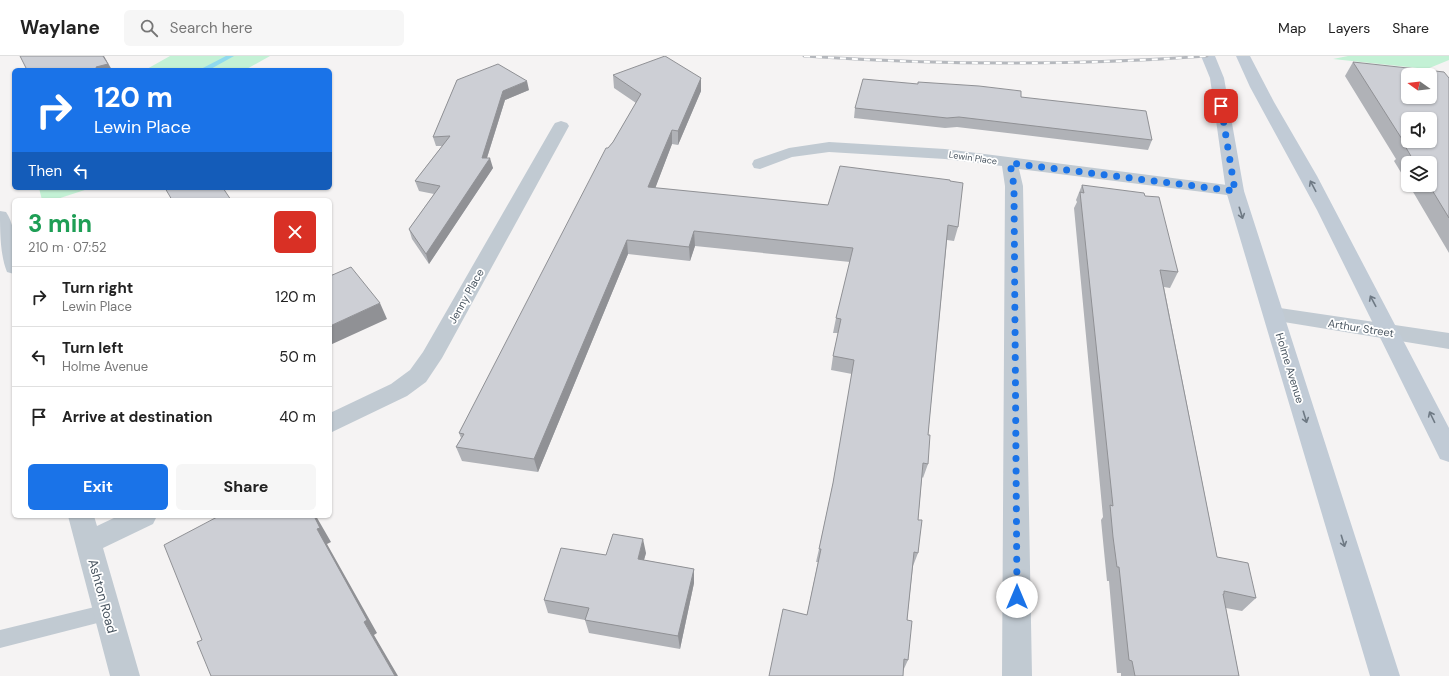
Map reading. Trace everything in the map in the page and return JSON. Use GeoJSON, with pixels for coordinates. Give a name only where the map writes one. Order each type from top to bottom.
{"type":"FeatureCollection","features":[{"type":"Feature","properties":{"kind":"main road","name":"Holme Avenue"},"geometry":{"type":"LineString","coordinates":[[1208,56],[1216,78],[1235,191],[1385,676]]}},
{"type":"Feature","properties":{"kind":"main road"},"geometry":{"type":"LineString","coordinates":[[1243,56],[1390,332],[1449,452]]}},
{"type":"Feature","properties":{"kind":"street","name":"Jenny Place"},"geometry":{"type":"LineString","coordinates":[[332,423],[399,390],[418,376],[434,352],[561,126]]}},
{"type":"Feature","properties":{"kind":"street","name":"Lewin Place"},"geometry":{"type":"LineString","coordinates":[[760,164],[789,153],[829,147],[945,154],[1235,191]]}},
{"type":"Feature","properties":{"kind":"street"},"geometry":{"type":"LineString","coordinates":[[1010,163],[1014,186],[1017,676]]}},
{"type":"Feature","properties":{"kind":"street"},"geometry":{"type":"LineString","coordinates":[[0,216],[12,261]]}},
{"type":"Feature","properties":{"kind":"street","name":"Arthur Street"},"geometry":{"type":"LineString","coordinates":[[1273,314],[1449,341]]}},
{"type":"Feature","properties":{"kind":"street","name":"Ashton Road"},"geometry":{"type":"LineString","coordinates":[[82,518],[125,676]]}},
{"type":"Feature","properties":{"kind":"street"},"geometry":{"type":"LineString","coordinates":[[88,543],[140,518]]}},
{"type":"Feature","properties":{"kind":"lane"},"geometry":{"type":"LineString","coordinates":[[0,639],[107,613]]}},
{"type":"Feature","properties":{"kind":"green space"},"geometry":{"type":"Polygon","coordinates":[[[170,56],[270,56],[249,68],[149,68],[170,56]]]}},
{"type":"Feature","properties":{"kind":"green space"},"geometry":{"type":"Polygon","coordinates":[[[1348,56],[1449,56],[1449,60],[1429,68],[1333,59],[1348,56]]]}},
{"type":"Feature","properties":{"kind":"green space"},"geometry":{"type":"Polygon","coordinates":[[[40,190],[85,190],[60,198],[42,198],[40,190]]]}},
{"type":"Feature","properties":{"kind":"building"},"geometry":{"type":"Polygon","coordinates":[[[20,56],[103,56],[108,64],[96,68],[26,68],[20,56]]]}},
{"type":"Feature","properties":{"kind":"building"},"geometry":{"type":"Polygon","coordinates":[[[665,56],[701,78],[678,131],[672,130],[648,187],[828,205],[840,166],[963,183],[958,227],[948,225],[928,435],[930,435],[928,464],[923,463],[918,520],[922,520],[918,553],[914,552],[907,620],[912,621],[908,660],[904,659],[903,676],[769,676],[783,609],[807,615],[821,549],[819,549],[833,483],[854,360],[833,356],[841,319],[836,318],[853,248],[694,231],[689,247],[627,240],[534,459],[456,447],[464,434],[459,433],[606,148],[608,148],[613,142],[641,94],[613,75],[665,56]]]}},
{"type":"Feature","properties":{"kind":"building"},"geometry":{"type":"Polygon","coordinates":[[[1353,62],[1408,68],[1401,68],[1401,104],[1437,104],[1437,71],[1444,72],[1449,78],[1449,218],[1433,192],[1437,192],[1437,156],[1411,156],[1406,148],[1437,148],[1437,112],[1401,112],[1401,138],[1353,62]]]}},
{"type":"Feature","properties":{"kind":"building"},"geometry":{"type":"Polygon","coordinates":[[[498,64],[527,81],[503,91],[482,158],[490,158],[426,254],[409,229],[440,186],[415,181],[450,136],[433,137],[457,80],[498,64]]]}},
{"type":"Feature","properties":{"kind":"building"},"geometry":{"type":"Polygon","coordinates":[[[863,79],[918,84],[918,82],[979,86],[1021,91],[1021,97],[1146,111],[1152,140],[959,117],[947,118],[855,108],[863,79]]]}},
{"type":"Feature","properties":{"kind":"building"},"geometry":{"type":"Polygon","coordinates":[[[1082,185],[1144,193],[1145,196],[1159,197],[1178,272],[1160,270],[1217,557],[1248,563],[1256,598],[1224,591],[1223,594],[1239,676],[1135,676],[1132,661],[1129,660],[1119,567],[1117,567],[1113,537],[1110,505],[1113,506],[1080,192],[1084,193],[1082,185]]]}},
{"type":"Feature","properties":{"kind":"building"},"geometry":{"type":"Polygon","coordinates":[[[166,190],[224,190],[230,198],[171,198],[166,190]]]}},
{"type":"Feature","properties":{"kind":"building"},"geometry":{"type":"Polygon","coordinates":[[[351,267],[380,303],[332,325],[332,275],[351,267]]]}},
{"type":"Feature","properties":{"kind":"building"},"geometry":{"type":"Polygon","coordinates":[[[215,518],[315,518],[320,528],[317,529],[367,620],[364,622],[395,676],[211,676],[197,642],[202,640],[164,545],[215,518]]]}},
{"type":"Feature","properties":{"kind":"building"},"geometry":{"type":"Polygon","coordinates":[[[613,534],[643,539],[638,559],[694,569],[678,636],[585,620],[589,608],[544,600],[561,548],[606,555],[613,534]]]}},
{"type":"Feature","properties":{"kind":"waterway"},"geometry":{"type":"LineString","coordinates":[[207,68],[231,56]]}},
{"type":"Feature","properties":{"kind":"railway"},"geometry":{"type":"LineString","coordinates":[[804,56],[955,63],[1056,63],[1207,56]]}},
{"type":"Feature","properties":{"kind":"route"},"geometry":{"type":"LineString","coordinates":[[1017,597],[1014,186],[1010,163],[1235,191],[1221,106]]}}]}
